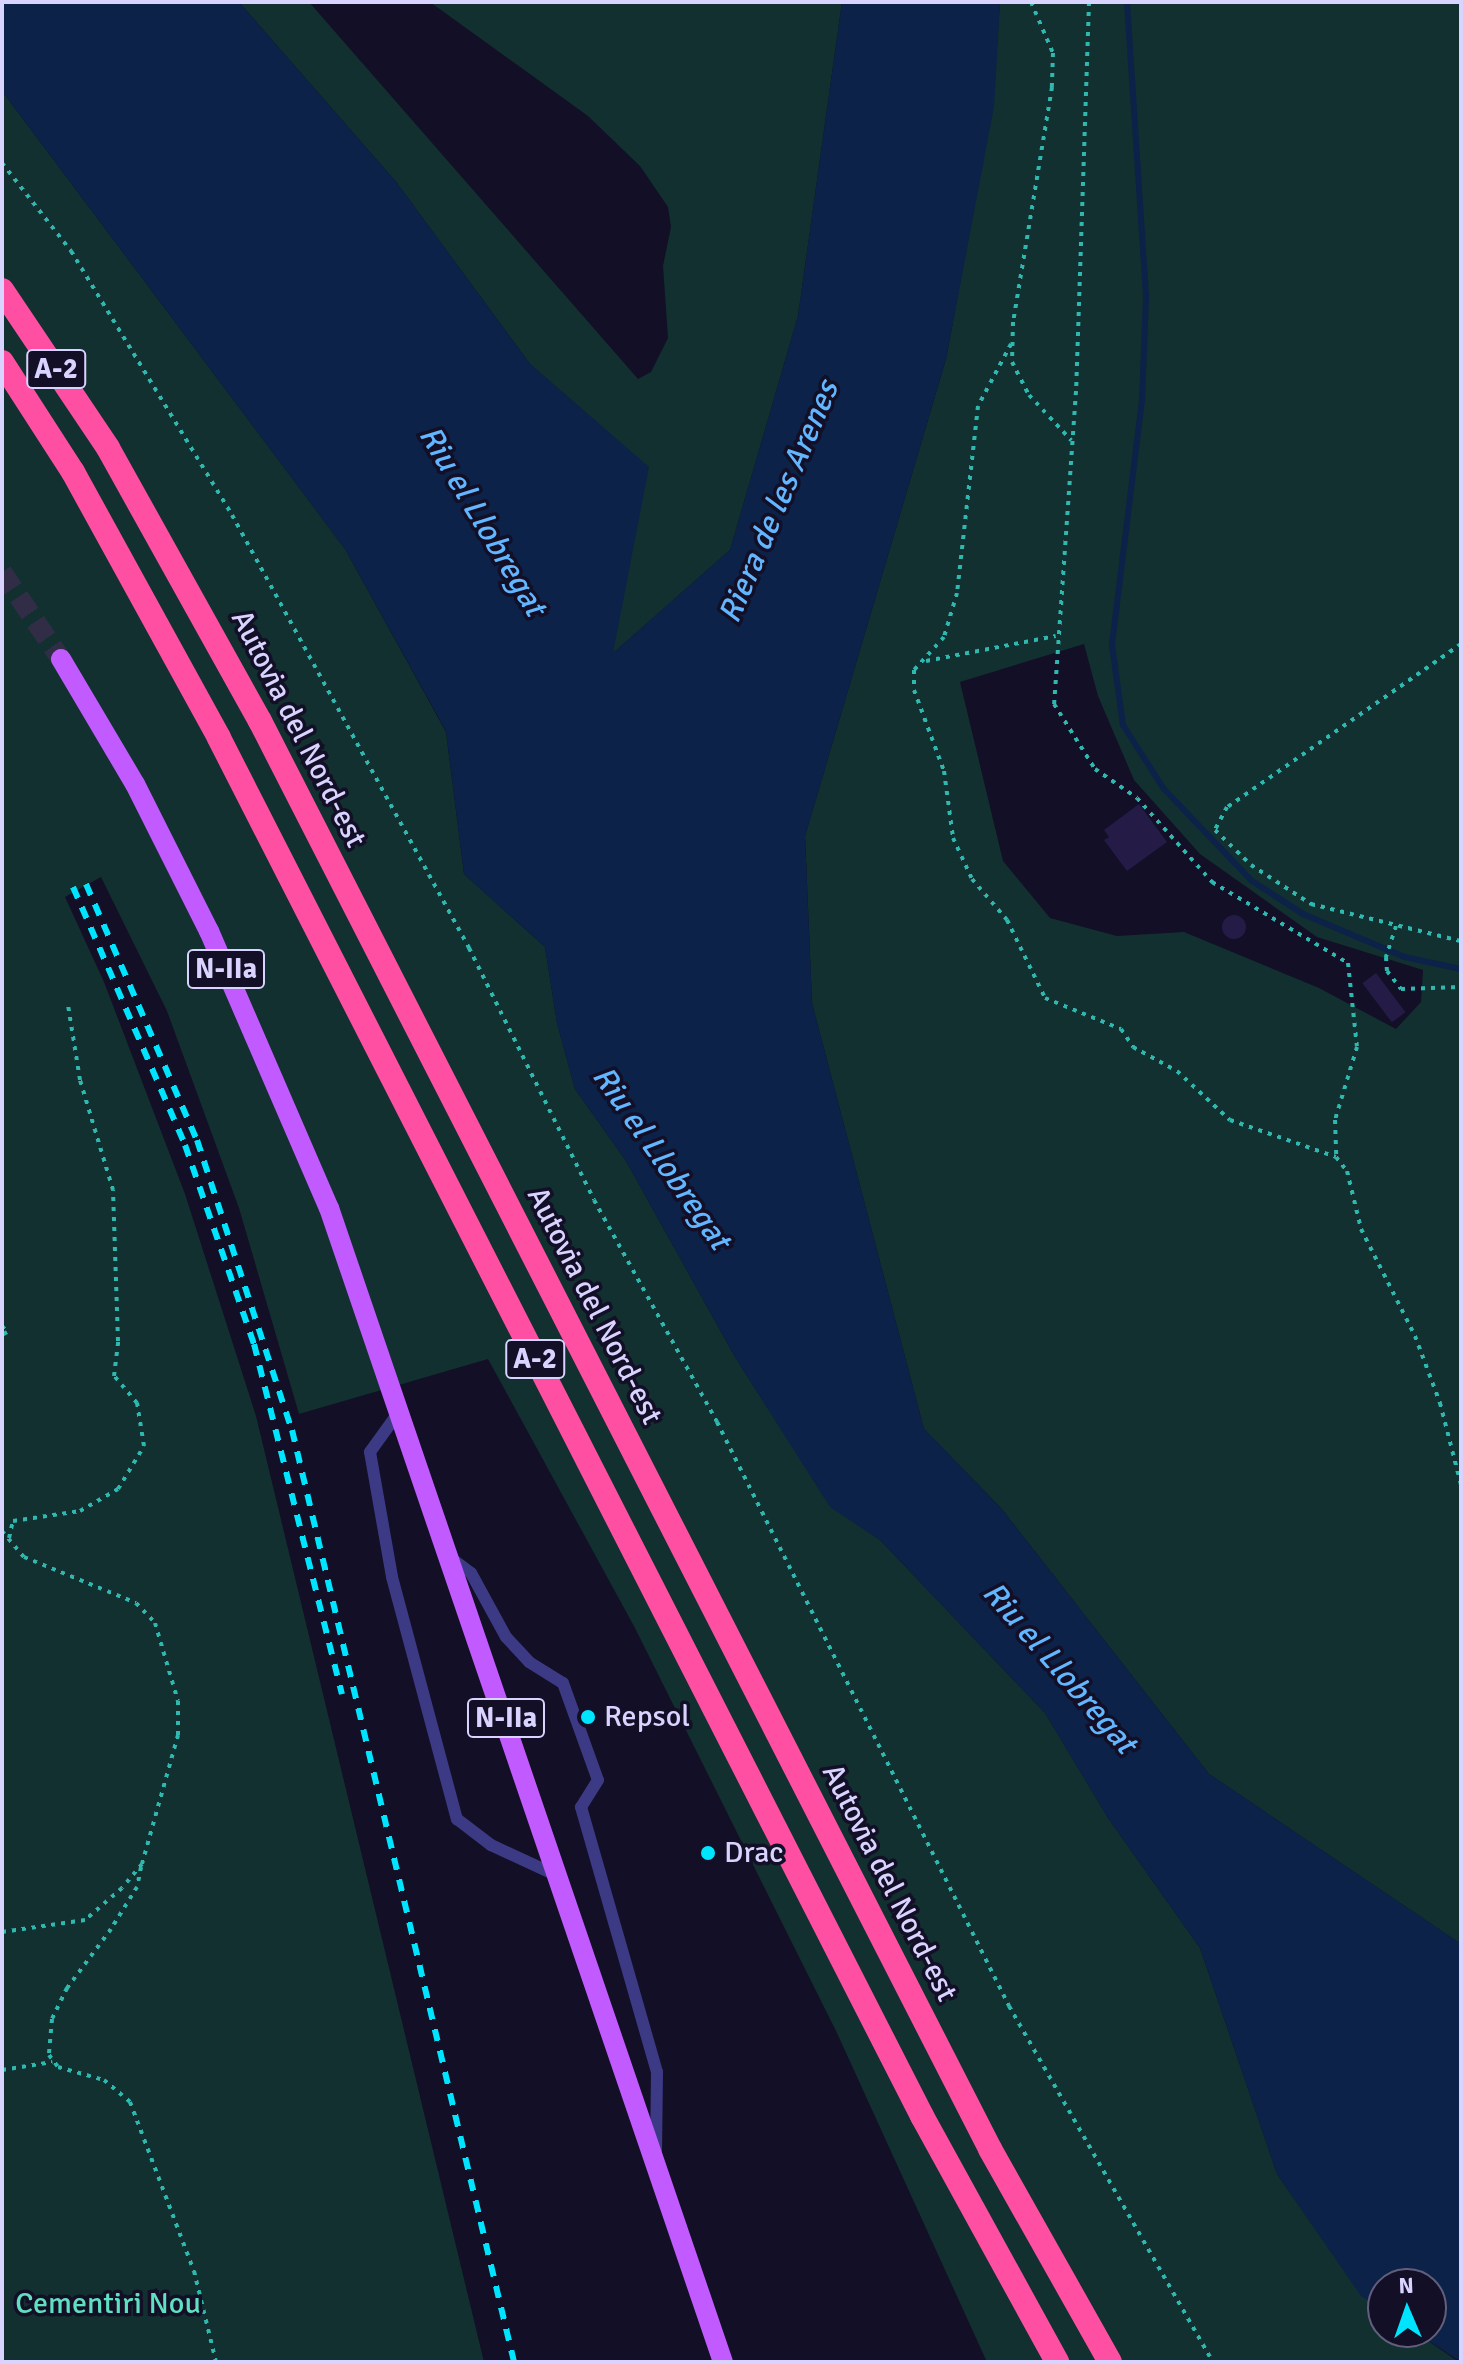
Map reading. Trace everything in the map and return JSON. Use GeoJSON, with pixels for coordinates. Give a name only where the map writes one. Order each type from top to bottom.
{"type":"FeatureCollection","features":[{"type":"Feature","properties":{"kind":"highway","name":"Autovia del Nord-est"},"geometry":{"type":"LineString","coordinates":[[2,290],[108,448],[260,721],[968,2107],[1110,2362]]}},
{"type":"Feature","properties":{"kind":"highway","name":"A-2"},"geometry":{"type":"LineString","coordinates":[[2,362],[73,472],[219,738],[922,2116],[1057,2362]]}},
{"type":"Feature","properties":{"kind":"main road","name":"N-IIa"},"geometry":{"type":"LineString","coordinates":[[61,659],[135,784],[209,931],[329,1208],[401,1409],[723,2362]]}},
{"type":"Feature","properties":{"kind":"lane"},"geometry":{"type":"LineString","coordinates":[[401,1409],[370,1452],[392,1577],[457,1819],[491,1845],[561,1878]]}},
{"type":"Feature","properties":{"kind":"lane"},"geometry":{"type":"LineString","coordinates":[[451,1558],[471,1573],[506,1637],[529,1662],[563,1683],[598,1780],[581,1807],[657,2072],[655,2165]]}},
{"type":"Feature","properties":{"kind":"path"},"geometry":{"type":"LineString","coordinates":[[1031,2],[1053,53],[1052,87],[1011,344],[1012,362],[1029,395],[1072,442]]}},
{"type":"Feature","properties":{"kind":"path"},"geometry":{"type":"LineString","coordinates":[[1089,2],[1072,442],[1056,636],[1054,704],[1095,769],[1137,798],[1212,882],[1348,963],[1357,1047],[1335,1120],[1336,1157]]}},
{"type":"Feature","properties":{"kind":"path"},"geometry":{"type":"LineString","coordinates":[[2,163],[71,251],[232,515],[469,948],[594,1200],[717,1422],[1009,2006],[1213,2362]]}},
{"type":"Feature","properties":{"kind":"path"},"geometry":{"type":"LineString","coordinates":[[1011,344],[978,406],[957,593],[944,637],[926,661],[914,670],[914,690],[944,771],[953,838],[972,879],[1007,920],[1045,998],[1121,1029],[1133,1047],[1177,1071],[1230,1120],[1336,1157],[1347,1171],[1361,1229],[1420,1350],[1461,1485]]}},
{"type":"Feature","properties":{"kind":"path"},"geometry":{"type":"LineString","coordinates":[[926,661],[1056,636]]}},
{"type":"Feature","properties":{"kind":"path"},"geometry":{"type":"LineString","coordinates":[[1461,644],[1217,817],[1215,830],[1286,891],[1331,911],[1461,941]]}},
{"type":"Feature","properties":{"kind":"path"},"geometry":{"type":"LineString","coordinates":[[1396,926],[1386,957],[1387,971],[1401,989],[1461,987]]}},
{"type":"Feature","properties":{"kind":"path"},"geometry":{"type":"LineString","coordinates":[[9,1538],[13,1521],[80,1511],[118,1489],[144,1446],[137,1403],[114,1376],[118,1341],[113,1190],[80,1080],[68,1005]]}},
{"type":"Feature","properties":{"kind":"path"},"geometry":{"type":"LineString","coordinates":[[2,1326],[7,1332],[2,1335]]}},
{"type":"Feature","properties":{"kind":"path"},"geometry":{"type":"LineString","coordinates":[[2,1531],[24,1557],[136,1603],[155,1623],[178,1701],[178,1735],[137,1887],[67,1988],[52,2019],[52,2062]]}},
{"type":"Feature","properties":{"kind":"path"},"geometry":{"type":"LineString","coordinates":[[2,1932],[85,1920],[122,1888],[142,1864]]}},
{"type":"Feature","properties":{"kind":"path"},"geometry":{"type":"LineString","coordinates":[[2,2070],[52,2062],[104,2080],[130,2102],[194,2271],[216,2362]]}},
{"type":"Feature","properties":{"kind":"green space"},"geometry":{"type":"Polygon","coordinates":[[[239,2],[309,2],[638,379],[651,372],[668,338],[663,266],[671,227],[668,207],[640,166],[588,116],[430,2],[842,2],[798,316],[730,550],[612,654],[648,467],[530,364],[397,183],[239,2]]]}},
{"type":"Feature","properties":{"kind":"green space"},"geometry":{"type":"Polygon","coordinates":[[[1000,2],[1461,2],[1461,1944],[1209,1774],[1001,1508],[924,1429],[812,1003],[805,836],[946,359],[993,107],[1000,2]],[[1084,644],[960,682],[1003,861],[1050,918],[1117,936],[1184,932],[1319,988],[1396,1029],[1421,1002],[1423,970],[1317,937],[1200,854],[1134,780],[1098,696],[1084,644]]]}},
{"type":"Feature","properties":{"kind":"green space","name":"Cementiri Nou"},"geometry":{"type":"Polygon","coordinates":[[[2,91],[345,549],[446,732],[464,874],[545,947],[557,1023],[575,1089],[626,1161],[735,1357],[830,1506],[880,1540],[1045,1713],[1108,1818],[1200,1948],[1277,2174],[1361,2295],[1367,2299],[1367,2348],[1438,2348],[1459,2362],[987,2362],[837,2033],[635,1628],[488,1359],[299,1414],[239,1208],[167,1011],[101,877],[65,897],[104,982],[185,1194],[256,1416],[484,2362],[2,2362],[2,91]]]}},
{"type":"Feature","properties":{"kind":"water"},"geometry":{"type":"Polygon","coordinates":[[[2,2],[239,2],[397,183],[530,364],[649,467],[613,653],[730,550],[798,316],[842,2],[1000,2],[994,107],[946,359],[805,836],[812,1003],[924,1429],[1001,1508],[1209,1774],[1461,1944],[1461,2362],[1440,2348],[1447,2348],[1447,2268],[1367,2268],[1367,2300],[1361,2296],[1277,2174],[1200,1948],[1108,1818],[1045,1713],[880,1540],[830,1507],[735,1357],[626,1161],[575,1089],[557,1023],[545,947],[464,874],[446,731],[345,549],[2,91],[2,2]]]}},
{"type":"Feature","properties":{"kind":"building"},"geometry":{"type":"Polygon","coordinates":[[[1139,804],[1167,842],[1127,871],[1104,840],[1109,837],[1104,830],[1139,804]]]}},
{"type":"Feature","properties":{"kind":"building"},"geometry":{"type":"Polygon","coordinates":[[[1234,915],[1243,918],[1246,927],[1243,936],[1234,939],[1225,936],[1222,927],[1225,918],[1234,915]]]}},
{"type":"Feature","properties":{"kind":"building"},"geometry":{"type":"Polygon","coordinates":[[[1376,973],[1405,1012],[1392,1022],[1362,983],[1376,973]]]}},
{"type":"Feature","properties":{"kind":"waterway"},"geometry":{"type":"LineString","coordinates":[[1127,2],[1146,297],[1142,400],[1112,645],[1123,725],[1164,789],[1252,881],[1303,914],[1405,957],[1461,969]]}},
{"type":"Feature","properties":{"kind":"tunnel"},"geometry":{"type":"LineString","coordinates":[[2,572],[61,659]]}},
{"type":"Feature","properties":{"kind":"railway"},"geometry":{"type":"LineString","coordinates":[[86,884],[197,1140],[292,1430],[514,2362]]}},
{"type":"Feature","properties":{"kind":"railway"},"geometry":{"type":"LineString","coordinates":[[73,887],[185,1145],[254,1344],[342,1694]]}},
{"type":"Feature","properties":{"kind":"place","name":"Repsol"},"geometry":{"type":"Point","coordinates":[588,1717]}},
{"type":"Feature","properties":{"kind":"place","name":"Drac"},"geometry":{"type":"Point","coordinates":[708,1853]}},
{"type":"Feature","properties":{"kind":"water label","name":"Riera de les Arenes"},"geometry":{"type":"Point","coordinates":[779,502]}},
{"type":"Feature","properties":{"kind":"water label","name":"Riu el Llobregat"},"geometry":{"type":"Point","coordinates":[482,521]}},
{"type":"Feature","properties":{"kind":"water label","name":"Riu el Llobregat"},"geometry":{"type":"Point","coordinates":[661,1158]}},
{"type":"Feature","properties":{"kind":"water label","name":"Riu el Llobregat"},"geometry":{"type":"Point","coordinates":[1059,1668]}}]}
